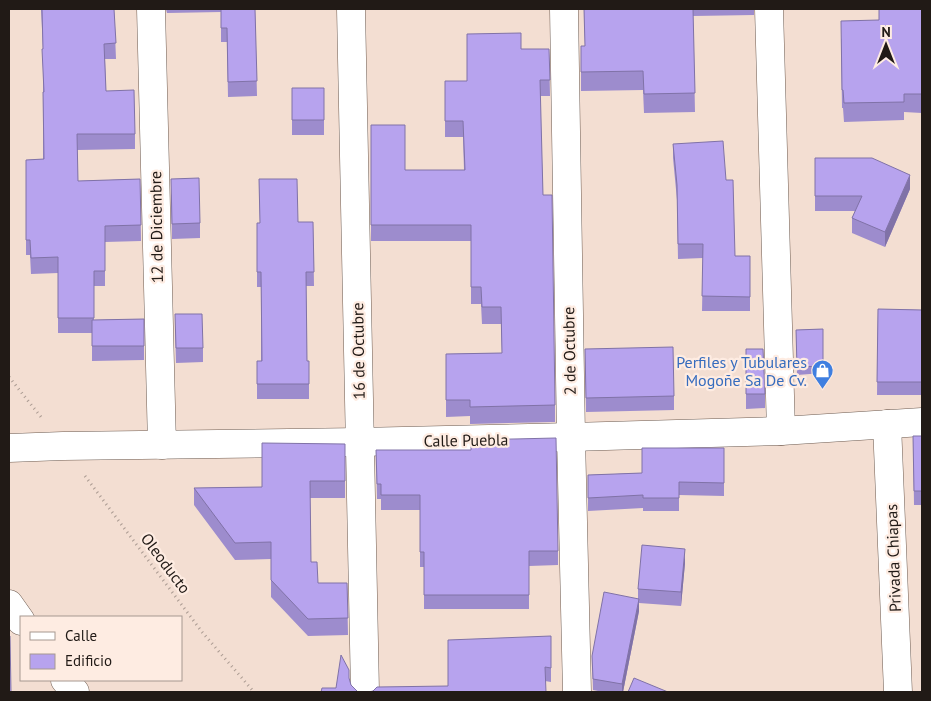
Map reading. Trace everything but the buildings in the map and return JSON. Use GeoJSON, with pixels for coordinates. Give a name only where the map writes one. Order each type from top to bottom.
{"type":"FeatureCollection","features":[{"type":"Feature","properties":{"kind":"street","name":"12 de Diciembre"},"geometry":{"type":"LineString","coordinates":[[151,9],[162,445]]}},
{"type":"Feature","properties":{"kind":"street","name":"16 de Octubre"},"geometry":{"type":"LineString","coordinates":[[351,9],[365,692]]}},
{"type":"Feature","properties":{"kind":"street","name":"2 de Octubre"},"geometry":{"type":"LineString","coordinates":[[564,9],[577,692]]}},
{"type":"Feature","properties":{"kind":"street"},"geometry":{"type":"LineString","coordinates":[[769,9],[781,431]]}},
{"type":"Feature","properties":{"kind":"street","name":"Calle Puebla"},"geometry":{"type":"LineString","coordinates":[[9,448],[571,437],[781,431],[922,422]]}},
{"type":"Feature","properties":{"kind":"street","name":"Privada Chiapas"},"geometry":{"type":"LineString","coordinates":[[887,424],[898,692]]}},
{"type":"Feature","properties":{"kind":"street"},"geometry":{"type":"LineString","coordinates":[[9,604],[20,620]]}},
{"type":"Feature","properties":{"kind":"street"},"geometry":{"type":"LineString","coordinates":[[66,681],[75,692]]}},
{"type":"Feature","properties":{"kind":"path","name":"Oleoducto"},"geometry":{"type":"LineString","coordinates":[[9,377],[202,632],[254,692]]}},
{"type":"Feature","properties":{"kind":"place","name":"Perfiles y Tubulares Mogoñe Sa De Cv."},"geometry":{"type":"Point","coordinates":[823,390]}}]}
